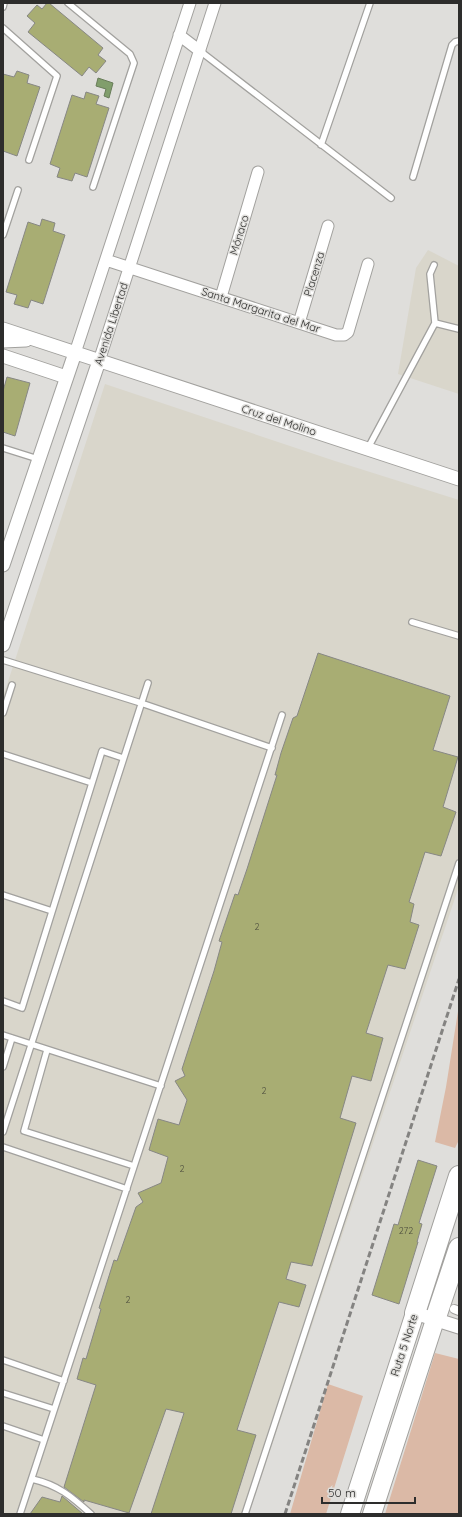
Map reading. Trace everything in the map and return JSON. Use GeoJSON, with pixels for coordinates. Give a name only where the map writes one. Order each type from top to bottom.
{"type":"FeatureCollection","features":[{"type":"Feature","properties":{"kind":"highway","name":"Ruta 5 Norte"},"geometry":{"type":"LineString","coordinates":[[350,1514],[459,1176]]}},
{"type":"Feature","properties":{"kind":"highway","name":"Ruta 5 Norte"},"geometry":{"type":"LineString","coordinates":[[372,1514],[459,1248]]}},
{"type":"Feature","properties":{"kind":"street"},"geometry":{"type":"LineString","coordinates":[[3,563],[106,260],[190,3]]}},
{"type":"Feature","properties":{"kind":"street","name":"Avenida Libertad"},"geometry":{"type":"LineString","coordinates":[[3,645],[99,361],[215,3]]}},
{"type":"Feature","properties":{"kind":"street"},"geometry":{"type":"LineString","coordinates":[[179,35],[200,51]]}},
{"type":"Feature","properties":{"kind":"street","name":"Mónaco"},"geometry":{"type":"LineString","coordinates":[[221,297],[258,172]]}},
{"type":"Feature","properties":{"kind":"street","name":"Placenza"},"geometry":{"type":"LineString","coordinates":[[299,323],[328,226]]}},
{"type":"Feature","properties":{"kind":"street","name":"Santa Margarita del Mar"},"geometry":{"type":"LineString","coordinates":[[106,260],[336,335],[344,335],[348,332],[368,264]]}},
{"type":"Feature","properties":{"kind":"street","name":"Cruz del Molino"},"geometry":{"type":"LineString","coordinates":[[3,329],[459,479]]}},
{"type":"Feature","properties":{"kind":"street"},"geometry":{"type":"LineString","coordinates":[[3,341],[36,340]]}},
{"type":"Feature","properties":{"kind":"street"},"geometry":{"type":"LineString","coordinates":[[3,356],[66,377]]}},
{"type":"Feature","properties":{"kind":"street"},"geometry":{"type":"LineString","coordinates":[[415,1313],[459,1327]]}},
{"type":"Feature","properties":{"kind":"lane"},"geometry":{"type":"LineString","coordinates":[[3,7],[4,3]]}},
{"type":"Feature","properties":{"kind":"lane"},"geometry":{"type":"LineString","coordinates":[[68,3],[130,54],[134,63],[93,187]]}},
{"type":"Feature","properties":{"kind":"lane"},"geometry":{"type":"LineString","coordinates":[[322,145],[370,3]]}},
{"type":"Feature","properties":{"kind":"lane"},"geometry":{"type":"LineString","coordinates":[[3,28],[57,76],[29,160]]}},
{"type":"Feature","properties":{"kind":"lane"},"geometry":{"type":"LineString","coordinates":[[413,177],[452,45],[459,41]]}},
{"type":"Feature","properties":{"kind":"lane"},"geometry":{"type":"LineString","coordinates":[[200,51],[391,198]]}},
{"type":"Feature","properties":{"kind":"lane"},"geometry":{"type":"LineString","coordinates":[[3,235],[18,190]]}},
{"type":"Feature","properties":{"kind":"lane"},"geometry":{"type":"LineString","coordinates":[[367,449],[435,323],[430,274],[434,265]]}},
{"type":"Feature","properties":{"kind":"lane"},"geometry":{"type":"LineString","coordinates":[[435,323],[459,329]]}},
{"type":"Feature","properties":{"kind":"lane"},"geometry":{"type":"LineString","coordinates":[[3,448],[39,459]]}},
{"type":"Feature","properties":{"kind":"lane"},"geometry":{"type":"LineString","coordinates":[[412,622],[459,636]]}},
{"type":"Feature","properties":{"kind":"lane"},"geometry":{"type":"LineString","coordinates":[[3,660],[141,703],[272,748]]}},
{"type":"Feature","properties":{"kind":"lane"},"geometry":{"type":"LineString","coordinates":[[3,1132],[148,683]]}},
{"type":"Feature","properties":{"kind":"lane"},"geometry":{"type":"LineString","coordinates":[[3,713],[12,686]]}},
{"type":"Feature","properties":{"kind":"lane"},"geometry":{"type":"LineString","coordinates":[[20,1514],[282,715]]}},
{"type":"Feature","properties":{"kind":"lane"},"geometry":{"type":"LineString","coordinates":[[3,1001],[22,1008],[102,751],[123,758]]}},
{"type":"Feature","properties":{"kind":"lane"},"geometry":{"type":"LineString","coordinates":[[3,754],[92,783]]}},
{"type":"Feature","properties":{"kind":"lane"},"geometry":{"type":"LineString","coordinates":[[245,1514],[459,863]]}},
{"type":"Feature","properties":{"kind":"lane"},"geometry":{"type":"LineString","coordinates":[[3,895],[52,911]]}},
{"type":"Feature","properties":{"kind":"lane"},"geometry":{"type":"LineString","coordinates":[[3,1035],[161,1086]]}},
{"type":"Feature","properties":{"kind":"lane"},"geometry":{"type":"LineString","coordinates":[[3,1067],[12,1038]]}},
{"type":"Feature","properties":{"kind":"lane"},"geometry":{"type":"LineString","coordinates":[[47,1050],[24,1131],[134,1166]]}},
{"type":"Feature","properties":{"kind":"lane"},"geometry":{"type":"LineString","coordinates":[[3,1147],[127,1188]]}},
{"type":"Feature","properties":{"kind":"lane"},"geometry":{"type":"LineString","coordinates":[[446,1195],[459,1169]]}},
{"type":"Feature","properties":{"kind":"lane"},"geometry":{"type":"LineString","coordinates":[[415,1291],[415,1313]]}},
{"type":"Feature","properties":{"kind":"lane"},"geometry":{"type":"LineString","coordinates":[[3,1360],[64,1381]]}},
{"type":"Feature","properties":{"kind":"lane"},"geometry":{"type":"LineString","coordinates":[[3,1393],[54,1409]]}},
{"type":"Feature","properties":{"kind":"lane"},"geometry":{"type":"LineString","coordinates":[[3,1426],[44,1440]]}},
{"type":"Feature","properties":{"kind":"lane"},"geometry":{"type":"LineString","coordinates":[[32,1479],[53,1485],[73,1497],[91,1514]]}},
{"type":"Feature","properties":{"kind":"shaded area"},"geometry":{"type":"Polygon","coordinates":[[[98,78],[113,83],[109,98],[104,96],[106,89],[96,86],[98,78]]]}},
{"type":"Feature","properties":{"kind":"shaded area"},"geometry":{"type":"Polygon","coordinates":[[[428,250],[459,266],[459,394],[398,374],[416,268],[428,250]]]}},
{"type":"Feature","properties":{"kind":"shaded area"},"geometry":{"type":"Polygon","coordinates":[[[105,384],[335,461],[459,500],[459,886],[249,1514],[3,1514],[3,697],[105,384]]]}},
{"type":"Feature","properties":{"kind":"shaded area"},"geometry":{"type":"Polygon","coordinates":[[[459,1005],[459,1140],[455,1148],[435,1142],[446,1087],[459,1005]]]}},
{"type":"Feature","properties":{"kind":"shaded area"},"geometry":{"type":"Polygon","coordinates":[[[435,1353],[459,1359],[459,1514],[385,1514],[435,1353]]]}},
{"type":"Feature","properties":{"kind":"shaded area"},"geometry":{"type":"Polygon","coordinates":[[[328,1384],[363,1396],[326,1514],[290,1514],[328,1384]]]}},
{"type":"Feature","properties":{"kind":"building"},"geometry":{"type":"Polygon","coordinates":[[[47,3],[49,3],[103,48],[98,55],[106,61],[96,73],[89,67],[82,76],[28,32],[35,23],[27,16],[37,5],[42,9],[47,3]]]}},
{"type":"Feature","properties":{"kind":"building"},"geometry":{"type":"Polygon","coordinates":[[[17,71],[29,75],[27,83],[40,87],[17,156],[3,151],[3,74],[14,77],[17,71]]]}},
{"type":"Feature","properties":{"kind":"building"},"geometry":{"type":"Polygon","coordinates":[[[86,92],[99,96],[96,104],[109,108],[87,177],[75,173],[72,181],[57,177],[60,168],[50,164],[72,95],[84,99],[86,92]]]}},
{"type":"Feature","properties":{"kind":"building"},"geometry":{"type":"Polygon","coordinates":[[[42,219],[55,223],[53,231],[65,235],[43,304],[31,300],[28,308],[14,304],[17,295],[6,292],[28,222],[40,226],[42,219]]]}},
{"type":"Feature","properties":{"kind":"building"},"geometry":{"type":"Polygon","coordinates":[[[7,377],[30,383],[15,436],[3,432],[3,391],[7,377]]]}},
{"type":"Feature","properties":{"kind":"building"},"geometry":{"type":"Polygon","coordinates":[[[318,653],[450,696],[433,750],[458,757],[443,807],[456,812],[441,856],[425,852],[409,902],[414,904],[410,922],[419,925],[405,969],[388,965],[366,1033],[383,1038],[371,1081],[352,1076],[340,1118],[356,1123],[312,1266],[291,1262],[286,1279],[306,1285],[299,1307],[279,1302],[237,1430],[256,1435],[231,1514],[151,1514],[184,1413],[166,1409],[129,1513],[84,1500],[84,1502],[64,1487],[96,1385],[77,1379],[83,1358],[86,1359],[101,1309],[99,1308],[114,1260],[117,1261],[136,1207],[143,1202],[138,1193],[161,1183],[168,1157],[149,1150],[158,1119],[179,1125],[187,1100],[175,1081],[185,1076],[182,1069],[214,971],[222,942],[219,941],[235,894],[238,895],[247,869],[277,775],[275,775],[281,753],[293,718],[297,716],[318,653]]]}},
{"type":"Feature","properties":{"kind":"building"},"geometry":{"type":"Polygon","coordinates":[[[418,1160],[437,1166],[419,1223],[422,1224],[418,1242],[399,1304],[372,1295],[394,1224],[398,1225],[418,1160]]]}},
{"type":"Feature","properties":{"kind":"building"},"geometry":{"type":"Polygon","coordinates":[[[62,1496],[83,1514],[30,1514],[42,1497],[60,1502],[62,1496]]]}},
{"type":"Feature","properties":{"kind":"railway"},"geometry":{"type":"LineString","coordinates":[[285,1514],[459,979]]}}]}
